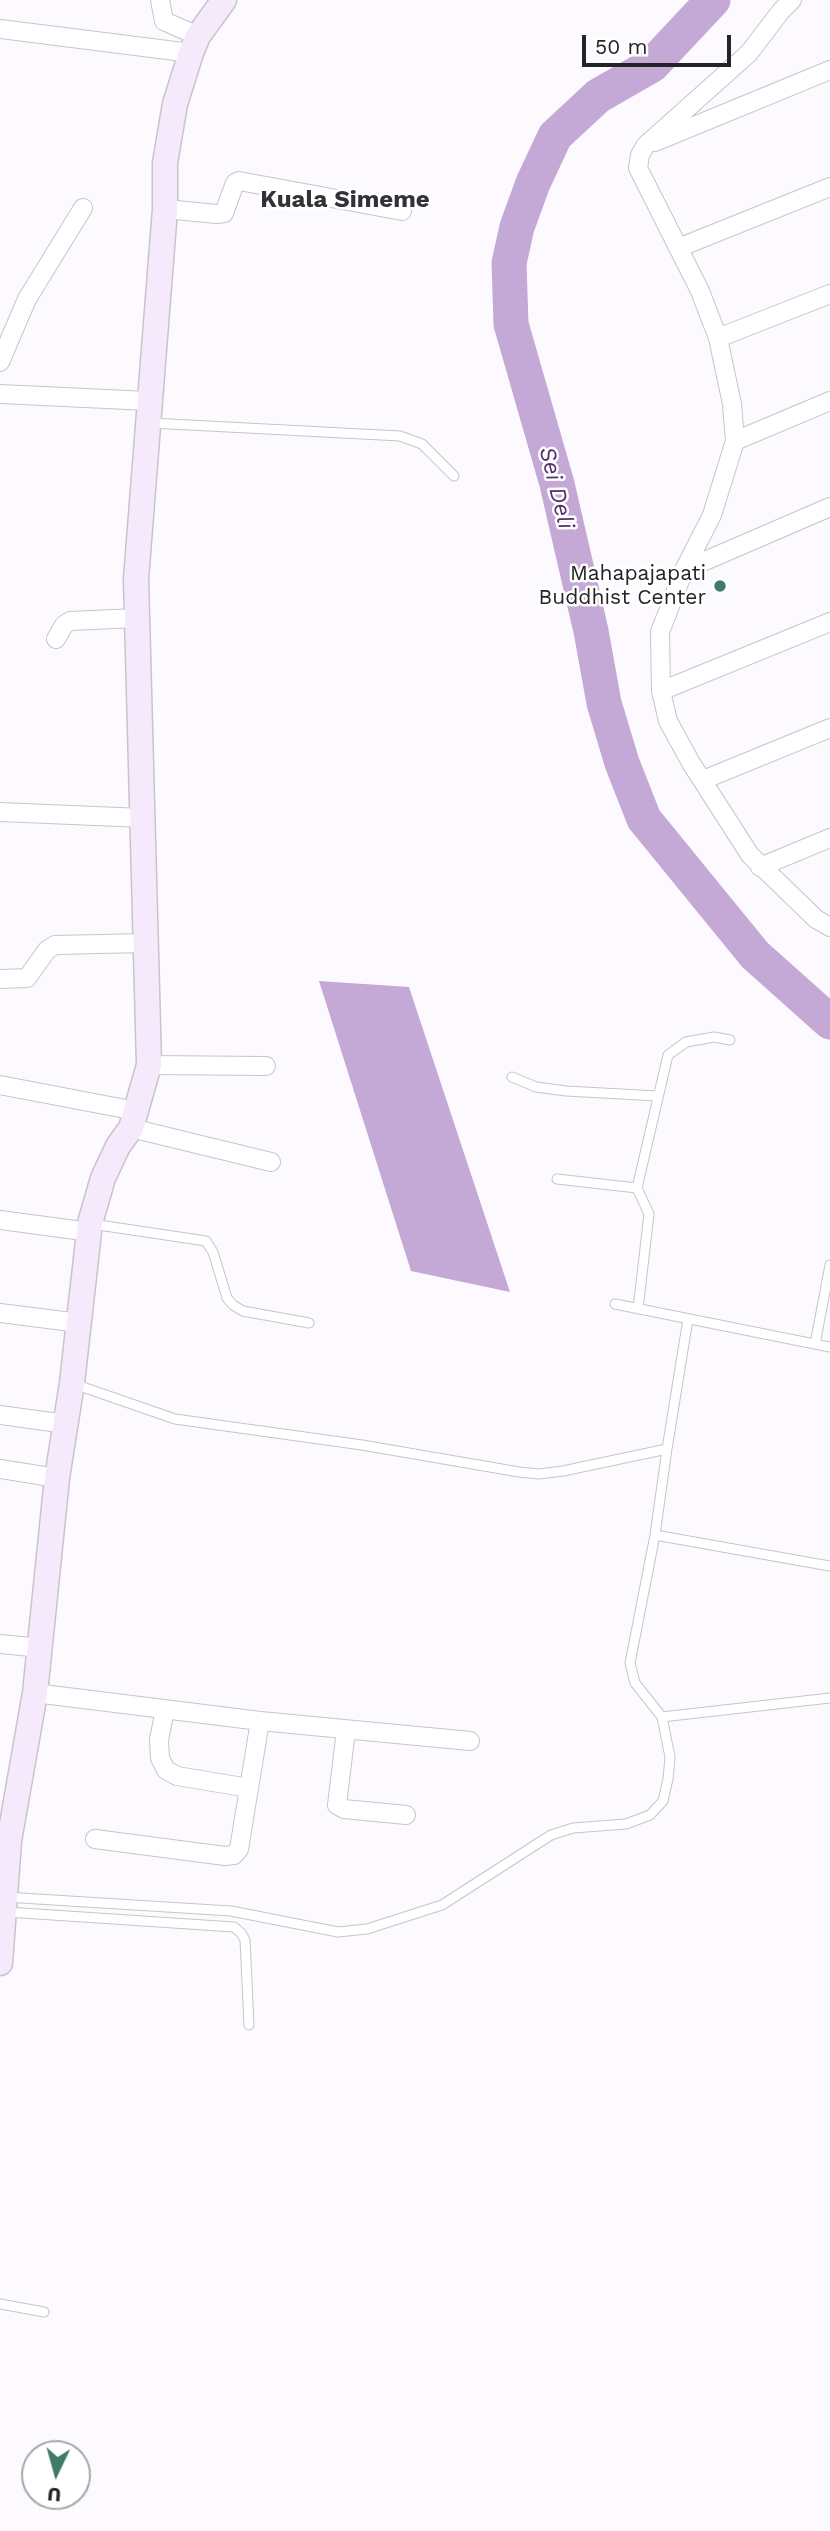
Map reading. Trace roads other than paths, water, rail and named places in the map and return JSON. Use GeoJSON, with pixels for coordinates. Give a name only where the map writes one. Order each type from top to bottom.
{"type":"FeatureCollection","features":[{"type":"Feature","properties":{"kind":"main road"},"geometry":{"type":"LineString","coordinates":[[0,1962],[5,1840],[35,1693],[57,1478],[72,1383],[90,1228],[103,1178],[133,1119],[149,1065],[136,579],[164,209],[165,163],[175,104],[195,45],[223,0]]}},
{"type":"Feature","properties":{"kind":"street"},"geometry":{"type":"LineString","coordinates":[[160,0],[164,21],[195,45]]}},
{"type":"Feature","properties":{"kind":"street"},"geometry":{"type":"LineString","coordinates":[[792,0],[749,53],[645,146],[638,168],[700,291],[718,338],[732,404],[734,441],[712,515],[684,570],[660,632],[661,691],[668,721],[760,867],[816,919],[830,927]]}},
{"type":"Feature","properties":{"kind":"street"},"geometry":{"type":"LineString","coordinates":[[0,29],[195,45]]}},
{"type":"Feature","properties":{"kind":"street"},"geometry":{"type":"LineString","coordinates":[[645,146],[830,70]]}},
{"type":"Feature","properties":{"kind":"street"},"geometry":{"type":"LineString","coordinates":[[164,209],[224,213],[235,183],[239,181],[402,211]]}},
{"type":"Feature","properties":{"kind":"street"},"geometry":{"type":"LineString","coordinates":[[678,248],[830,187]]}},
{"type":"Feature","properties":{"kind":"street"},"geometry":{"type":"LineString","coordinates":[[0,362],[27,299],[83,208]]}},
{"type":"Feature","properties":{"kind":"street"},"geometry":{"type":"LineString","coordinates":[[718,338],[830,294]]}},
{"type":"Feature","properties":{"kind":"street"},"geometry":{"type":"LineString","coordinates":[[0,394],[149,412]]}},
{"type":"Feature","properties":{"kind":"street"},"geometry":{"type":"LineString","coordinates":[[734,441],[830,401]]}},
{"type":"Feature","properties":{"kind":"street"},"geometry":{"type":"LineString","coordinates":[[684,570],[830,507]]}},
{"type":"Feature","properties":{"kind":"street"},"geometry":{"type":"LineString","coordinates":[[56,639],[64,625],[70,621],[137,618]]}},
{"type":"Feature","properties":{"kind":"street"},"geometry":{"type":"LineString","coordinates":[[661,691],[830,622]]}},
{"type":"Feature","properties":{"kind":"street"},"geometry":{"type":"LineString","coordinates":[[703,780],[830,728]]}},
{"type":"Feature","properties":{"kind":"street"},"geometry":{"type":"LineString","coordinates":[[0,811],[142,818]]}},
{"type":"Feature","properties":{"kind":"street"},"geometry":{"type":"LineString","coordinates":[[760,867],[830,838]]}},
{"type":"Feature","properties":{"kind":"street"},"geometry":{"type":"LineString","coordinates":[[0,979],[27,978],[47,950],[55,945],[145,943]]}},
{"type":"Feature","properties":{"kind":"street"},"geometry":{"type":"LineString","coordinates":[[149,1065],[266,1066]]}},
{"type":"Feature","properties":{"kind":"street"},"geometry":{"type":"LineString","coordinates":[[0,1085],[133,1119],[271,1162]]}},
{"type":"Feature","properties":{"kind":"street"},"geometry":{"type":"LineString","coordinates":[[0,1220],[90,1228]]}},
{"type":"Feature","properties":{"kind":"street"},"geometry":{"type":"LineString","coordinates":[[0,1313],[79,1323]]}},
{"type":"Feature","properties":{"kind":"street"},"geometry":{"type":"LineString","coordinates":[[0,1416],[66,1424]]}},
{"type":"Feature","properties":{"kind":"street"},"geometry":{"type":"LineString","coordinates":[[0,1469],[57,1478]]}},
{"type":"Feature","properties":{"kind":"street"},"geometry":{"type":"LineString","coordinates":[[0,1644],[41,1648]]}},
{"type":"Feature","properties":{"kind":"street"},"geometry":{"type":"LineString","coordinates":[[35,1693],[260,1721],[470,1741]]}},
{"type":"Feature","properties":{"kind":"street"},"geometry":{"type":"LineString","coordinates":[[165,1709],[159,1740],[160,1758],[166,1770],[177,1776],[249,1788]]}},
{"type":"Feature","properties":{"kind":"street"},"geometry":{"type":"LineString","coordinates":[[95,1839],[230,1856],[239,1849],[260,1721]]}},
{"type":"Feature","properties":{"kind":"street"},"geometry":{"type":"LineString","coordinates":[[346,1730],[337,1805],[344,1809],[406,1815]]}},
{"type":"Feature","properties":{"kind":"lane"},"geometry":{"type":"LineString","coordinates":[[149,412],[400,436],[422,444],[454,476]]}},
{"type":"Feature","properties":{"kind":"lane"},"geometry":{"type":"LineString","coordinates":[[638,1309],[649,1214],[636,1188],[668,1055],[686,1042],[714,1037],[730,1040]]}},
{"type":"Feature","properties":{"kind":"lane"},"geometry":{"type":"LineString","coordinates":[[512,1077],[536,1087],[566,1091],[658,1096]]}},
{"type":"Feature","properties":{"kind":"lane"},"geometry":{"type":"LineString","coordinates":[[557,1179],[636,1188]]}},
{"type":"Feature","properties":{"kind":"lane"},"geometry":{"type":"LineString","coordinates":[[90,1228],[205,1241],[214,1252],[228,1298],[233,1305],[243,1311],[309,1323]]}},
{"type":"Feature","properties":{"kind":"lane"},"geometry":{"type":"LineString","coordinates":[[815,1344],[830,1265]]}},
{"type":"Feature","properties":{"kind":"lane"},"geometry":{"type":"LineString","coordinates":[[615,1304],[830,1347]]}},
{"type":"Feature","properties":{"kind":"lane"},"geometry":{"type":"LineString","coordinates":[[4,1904],[231,1911],[338,1932],[367,1929],[442,1905],[551,1835],[573,1828],[626,1824],[650,1815],[663,1801],[670,1757],[662,1717],[635,1683],[629,1663],[655,1535],[688,1319]]}},
{"type":"Feature","properties":{"kind":"lane"},"geometry":{"type":"LineString","coordinates":[[72,1383],[175,1419],[362,1445],[519,1472],[539,1474],[563,1471],[667,1449]]}},
{"type":"Feature","properties":{"kind":"lane"},"geometry":{"type":"LineString","coordinates":[[655,1535],[830,1566]]}},
{"type":"Feature","properties":{"kind":"lane"},"geometry":{"type":"LineString","coordinates":[[662,1717],[830,1698]]}},
{"type":"Feature","properties":{"kind":"lane"},"geometry":{"type":"LineString","coordinates":[[4,1904],[234,1927],[245,1940],[248,2025]]}},
{"type":"Feature","properties":{"kind":"lane"},"geometry":{"type":"LineString","coordinates":[[0,2304],[44,2312]]}},
{"type":"Feature","properties":{"kind":"waterway","name":"Sei Deli"},"geometry":{"type":"LineString","coordinates":[[713,0],[652,65],[598,96],[555,136],[533,183],[517,227],[509,263],[511,324],[557,484],[591,631],[604,703],[622,763],[644,819],[755,955],[830,1022]]}},
{"type":"Feature","properties":{"kind":"place","name":"Mahapajapati Buddhist Center"},"geometry":{"type":"Point","coordinates":[720,586]}},
{"type":"Feature","properties":{"kind":"district","name":"Kuala Simeme"},"geometry":{"type":"Point","coordinates":[345,200]}}]}
